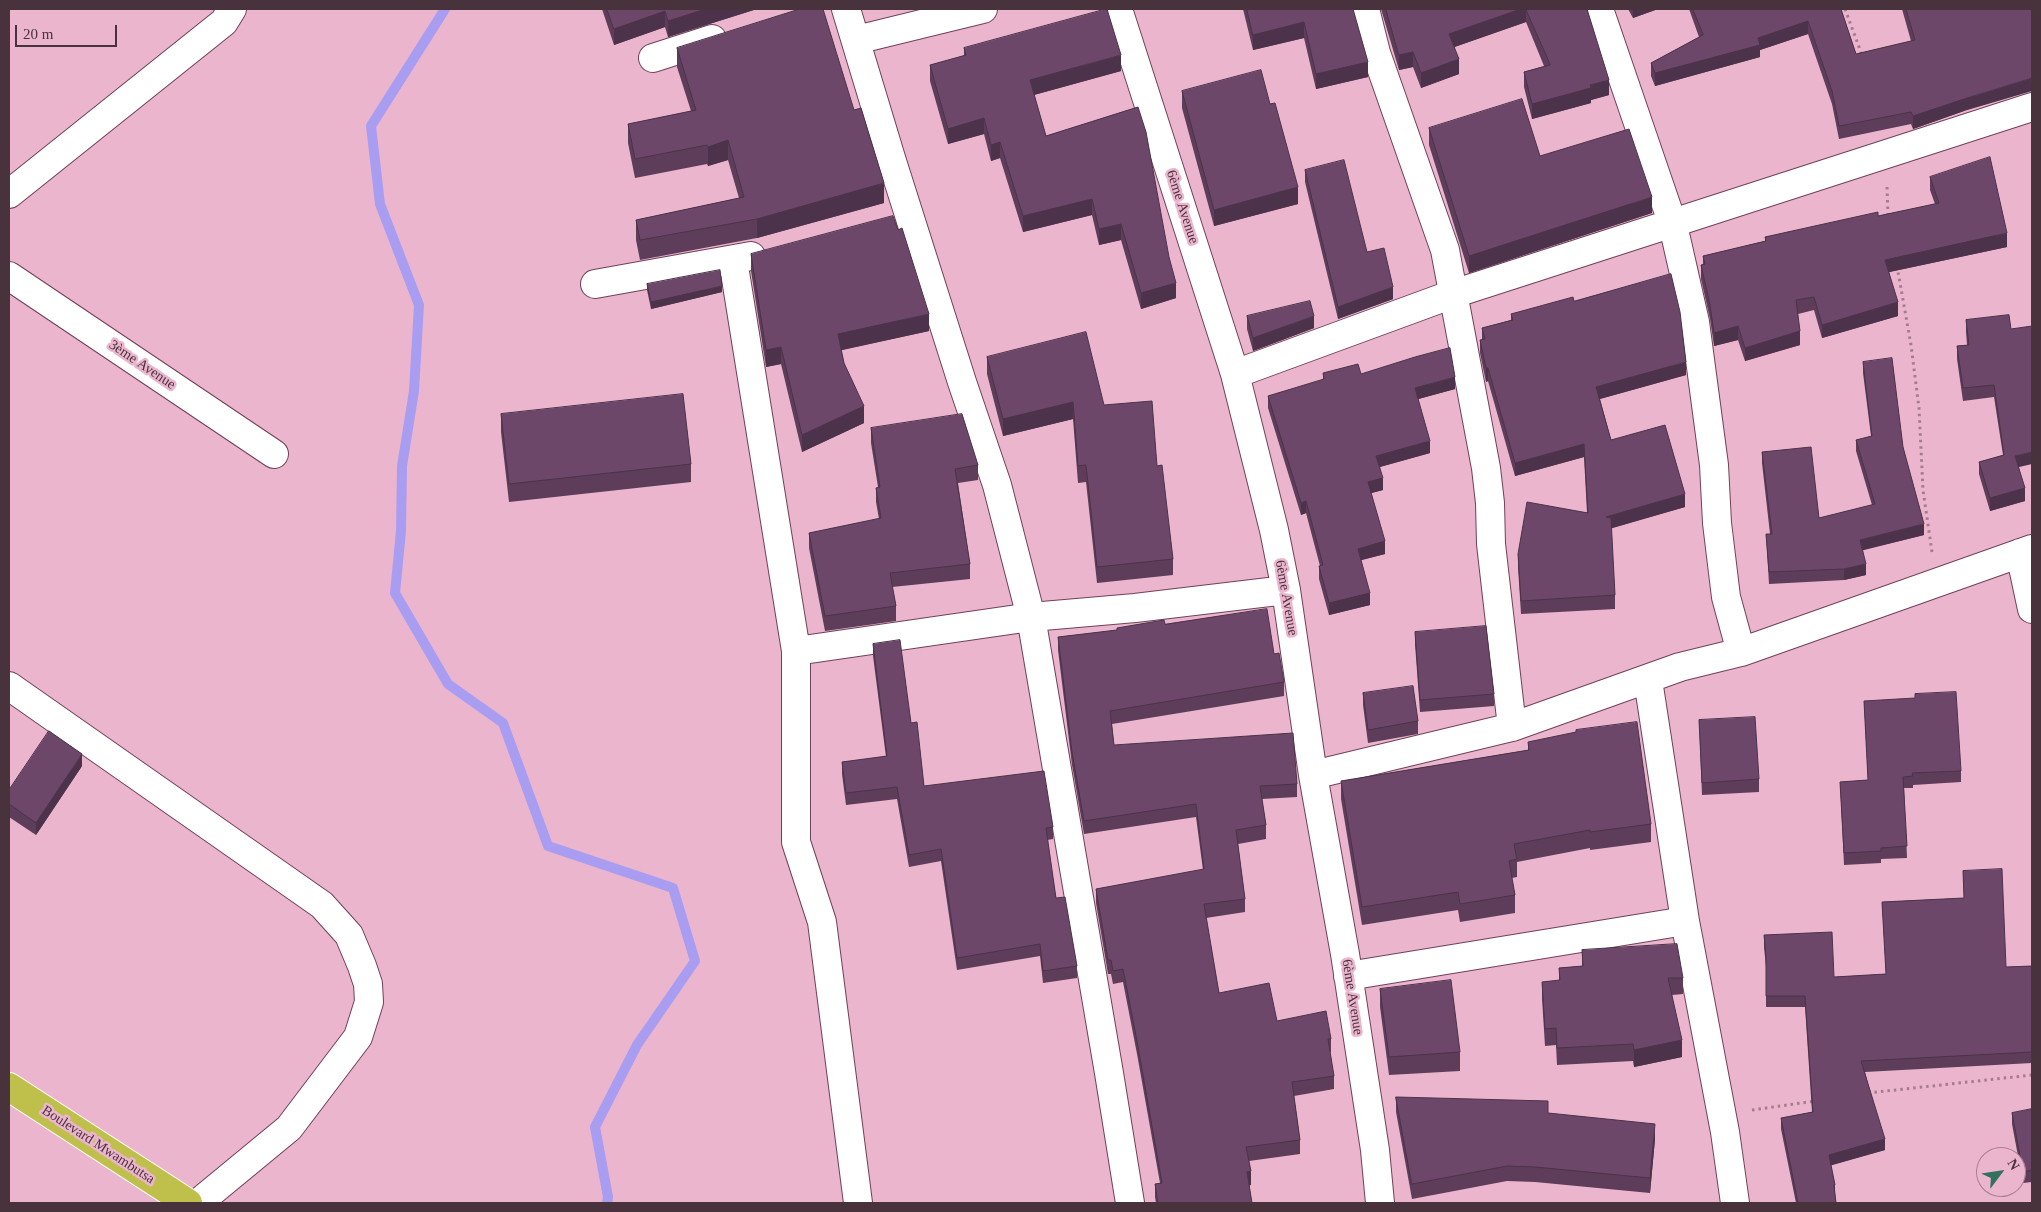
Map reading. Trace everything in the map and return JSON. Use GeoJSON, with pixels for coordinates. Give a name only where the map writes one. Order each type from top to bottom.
{"type":"FeatureCollection","features":[{"type":"Feature","properties":{"kind":"highway","name":"Boulevard Mwambutsa"},"geometry":{"type":"LineString","coordinates":[[9,1087],[188,1203]]}},
{"type":"Feature","properties":{"kind":"street"},"geometry":{"type":"LineString","coordinates":[[9,194],[224,22],[232,9]]}},
{"type":"Feature","properties":{"kind":"street"},"geometry":{"type":"LineString","coordinates":[[846,9],[962,382],[997,484],[1031,617],[1110,1072],[1130,1203]]}},
{"type":"Feature","properties":{"kind":"street"},"geometry":{"type":"LineString","coordinates":[[856,40],[984,9]]}},
{"type":"Feature","properties":{"kind":"street","name":"6ème Avenue"},"geometry":{"type":"LineString","coordinates":[[1118,9],[1235,374],[1274,530],[1286,590],[1313,775],[1348,976],[1375,1150],[1380,1203]]}},
{"type":"Feature","properties":{"kind":"street"},"geometry":{"type":"LineString","coordinates":[[1365,9],[1376,53],[1445,250],[1486,468],[1490,503],[1491,544],[1512,727]]}},
{"type":"Feature","properties":{"kind":"street"},"geometry":{"type":"LineString","coordinates":[[1599,9],[1673,225],[1695,322],[1714,465],[1716,523],[1726,597],[1741,652]]}},
{"type":"Feature","properties":{"kind":"street"},"geometry":{"type":"LineString","coordinates":[[653,58],[737,32]]}},
{"type":"Feature","properties":{"kind":"street"},"geometry":{"type":"LineString","coordinates":[[1235,374],[1453,294],[1673,225],[2032,107]]}},
{"type":"Feature","properties":{"kind":"street"},"geometry":{"type":"LineString","coordinates":[[881,220],[909,212]]}},
{"type":"Feature","properties":{"kind":"street"},"geometry":{"type":"LineString","coordinates":[[595,284],[733,260],[770,251]]}},
{"type":"Feature","properties":{"kind":"street"},"geometry":{"type":"LineString","coordinates":[[733,260],[796,651],[796,842],[822,922],[858,1203]]}},
{"type":"Feature","properties":{"kind":"street","name":"3ème Avenue"},"geometry":{"type":"LineString","coordinates":[[9,276],[274,454]]}},
{"type":"Feature","properties":{"kind":"street"},"geometry":{"type":"LineString","coordinates":[[1313,775],[1512,727],[1680,668],[1741,652],[2026,551],[2032,609]]}},
{"type":"Feature","properties":{"kind":"street"},"geometry":{"type":"LineString","coordinates":[[796,651],[1031,617],[1136,608],[1286,590]]}},
{"type":"Feature","properties":{"kind":"street"},"geometry":{"type":"LineString","coordinates":[[1648,680],[1685,921],[1721,1115],[1735,1203]]}},
{"type":"Feature","properties":{"kind":"street"},"geometry":{"type":"LineString","coordinates":[[9,686],[322,905],[348,935],[362,966],[368,984],[369,1002],[358,1037],[289,1128],[198,1203]]}},
{"type":"Feature","properties":{"kind":"street"},"geometry":{"type":"LineString","coordinates":[[1348,976],[1685,921]]}},
{"type":"Feature","properties":{"kind":"path"},"geometry":{"type":"LineString","coordinates":[[1845,9],[1862,55]]}},
{"type":"Feature","properties":{"kind":"path"},"geometry":{"type":"LineString","coordinates":[[1888,220],[1887,187],[1890,154]]}},
{"type":"Feature","properties":{"kind":"path"},"geometry":{"type":"LineString","coordinates":[[1895,258],[1911,345],[1918,408],[1923,490],[1936,582]]}},
{"type":"Feature","properties":{"kind":"path"},"geometry":{"type":"LineString","coordinates":[[1861,1094],[2032,1075]]}},
{"type":"Feature","properties":{"kind":"path"},"geometry":{"type":"LineString","coordinates":[[1721,1115],[1824,1099]]}},
{"type":"Feature","properties":{"kind":"building"},"geometry":{"type":"Polygon","coordinates":[[[607,9],[706,9],[668,21],[665,11],[614,29],[607,9]]]}},
{"type":"Feature","properties":{"kind":"building"},"geometry":{"type":"Polygon","coordinates":[[[800,9],[823,9],[854,110],[861,108],[884,183],[757,219],[640,240],[636,220],[744,197],[728,140],[708,147],[707,145],[635,159],[628,124],[696,110],[677,48],[800,9]]]}},
{"type":"Feature","properties":{"kind":"building"},"geometry":{"type":"Polygon","coordinates":[[[1107,9],[1121,55],[1030,80],[1046,136],[1138,107],[1146,132],[1169,257],[1176,283],[1141,293],[1121,224],[1099,229],[1092,199],[1023,216],[1000,142],[991,145],[984,118],[948,129],[930,65],[966,55],[964,48],[1107,9]]]}},
{"type":"Feature","properties":{"kind":"building"},"geometry":{"type":"Polygon","coordinates":[[[1247,9],[1353,9],[1368,62],[1316,74],[1304,22],[1253,35],[1247,9]]]}},
{"type":"Feature","properties":{"kind":"building"},"geometry":{"type":"Polygon","coordinates":[[[1386,9],[1521,9],[1449,34],[1459,59],[1421,73],[1413,52],[1399,55],[1386,9]]]}},
{"type":"Feature","properties":{"kind":"building"},"geometry":{"type":"Polygon","coordinates":[[[1526,9],[1587,9],[1609,80],[1590,85],[1591,88],[1532,104],[1524,72],[1550,65],[1526,9]]]}},
{"type":"Feature","properties":{"kind":"building"},"geometry":{"type":"Polygon","coordinates":[[[1693,9],[1841,9],[1856,54],[1915,40],[1906,9],[2032,9],[2032,78],[1913,116],[1911,112],[1839,126],[1832,91],[1808,21],[1758,38],[1760,45],[1655,73],[1651,63],[1703,35],[1693,9]]]}},
{"type":"Feature","properties":{"kind":"building"},"geometry":{"type":"Polygon","coordinates":[[[1261,70],[1270,104],[1275,103],[1298,187],[1214,210],[1182,91],[1261,70]]]}},
{"type":"Feature","properties":{"kind":"building"},"geometry":{"type":"Polygon","coordinates":[[[1522,99],[1540,156],[1629,129],[1652,197],[1469,256],[1429,128],[1522,99]]]}},
{"type":"Feature","properties":{"kind":"building"},"geometry":{"type":"Polygon","coordinates":[[[1990,157],[2007,233],[1885,260],[1898,302],[1822,325],[1814,297],[1796,300],[1800,331],[1745,348],[1738,326],[1714,333],[1701,265],[1705,264],[1703,256],[1766,241],[1765,237],[1878,212],[1878,216],[1939,203],[1930,177],[1990,157]]]}},
{"type":"Feature","properties":{"kind":"building"},"geometry":{"type":"Polygon","coordinates":[[[1344,160],[1367,252],[1384,248],[1393,287],[1338,307],[1305,170],[1344,160]]]}},
{"type":"Feature","properties":{"kind":"building"},"geometry":{"type":"Polygon","coordinates":[[[893,216],[898,230],[902,228],[929,314],[838,334],[844,363],[864,406],[802,435],[781,347],[766,350],[751,254],[893,216]]]}},
{"type":"Feature","properties":{"kind":"building"},"geometry":{"type":"Polygon","coordinates":[[[720,270],[722,286],[651,302],[647,284],[720,270]]]}},
{"type":"Feature","properties":{"kind":"building"},"geometry":{"type":"Polygon","coordinates":[[[1671,274],[1680,312],[1686,362],[1596,387],[1611,440],[1665,425],[1685,494],[1606,517],[1611,518],[1615,595],[1521,601],[1518,554],[1527,502],[1588,513],[1584,444],[1515,463],[1488,368],[1486,368],[1480,340],[1485,339],[1482,328],[1513,320],[1511,314],[1573,297],[1574,301],[1671,274]]]}},
{"type":"Feature","properties":{"kind":"building"},"geometry":{"type":"Polygon","coordinates":[[[1310,301],[1314,316],[1253,338],[1247,316],[1310,301]]]}},
{"type":"Feature","properties":{"kind":"building"},"geometry":{"type":"Polygon","coordinates":[[[2009,315],[2011,329],[2032,326],[2032,452],[2015,456],[2025,488],[1990,498],[1979,462],[2004,455],[1994,385],[1963,388],[1957,346],[1969,345],[1966,320],[2009,315]]]}},
{"type":"Feature","properties":{"kind":"building"},"geometry":{"type":"Polygon","coordinates":[[[1086,332],[1104,405],[1152,401],[1157,466],[1162,465],[1173,559],[1097,567],[1086,465],[1078,466],[1073,402],[1003,419],[987,357],[1086,332]]]}},
{"type":"Feature","properties":{"kind":"building"},"geometry":{"type":"Polygon","coordinates":[[[1450,348],[1455,377],[1415,388],[1430,441],[1376,456],[1383,478],[1368,482],[1385,541],[1358,549],[1370,593],[1329,603],[1319,566],[1323,565],[1306,501],[1301,503],[1268,396],[1324,379],[1323,373],[1358,364],[1361,374],[1450,348]]]}},
{"type":"Feature","properties":{"kind":"building"},"geometry":{"type":"Polygon","coordinates":[[[1892,358],[1903,447],[1924,524],[1860,540],[1866,564],[1844,569],[1769,572],[1766,534],[1772,534],[1762,452],[1811,447],[1819,518],[1875,504],[1856,440],[1872,436],[1863,362],[1892,358]]]}},
{"type":"Feature","properties":{"kind":"building"},"geometry":{"type":"Polygon","coordinates":[[[683,394],[691,464],[509,484],[501,414],[683,394]]]}},
{"type":"Feature","properties":{"kind":"building"},"geometry":{"type":"Polygon","coordinates":[[[962,414],[978,465],[955,469],[970,564],[890,573],[896,606],[825,616],[809,533],[881,518],[876,488],[880,487],[871,428],[962,414]]]}},
{"type":"Feature","properties":{"kind":"building"},"geometry":{"type":"Polygon","coordinates":[[[1267,609],[1274,654],[1279,653],[1284,682],[1110,711],[1114,745],[1293,733],[1297,784],[1260,786],[1266,825],[1236,830],[1245,899],[1204,904],[1219,993],[1269,983],[1277,1021],[1326,1011],[1331,1039],[1328,1039],[1334,1076],[1292,1082],[1300,1140],[1246,1147],[1251,1171],[1247,1172],[1252,1203],[1158,1203],[1155,1184],[1162,1183],[1123,969],[1113,971],[1111,960],[1108,960],[1096,889],[1204,869],[1196,804],[1084,821],[1072,752],[1058,637],[1117,630],[1117,628],[1164,620],[1165,624],[1267,609]]]}},
{"type":"Feature","properties":{"kind":"building"},"geometry":{"type":"Polygon","coordinates":[[[1486,626],[1494,694],[1420,700],[1415,632],[1486,626]]]}},
{"type":"Feature","properties":{"kind":"building"},"geometry":{"type":"Polygon","coordinates":[[[900,640],[911,723],[917,722],[924,786],[1044,771],[1053,827],[1046,828],[1056,898],[1065,897],[1077,966],[1043,971],[1040,944],[957,958],[941,849],[909,855],[897,787],[846,793],[842,762],[887,756],[873,644],[900,640]]]}},
{"type":"Feature","properties":{"kind":"building"},"geometry":{"type":"Polygon","coordinates":[[[1413,686],[1418,721],[1368,730],[1363,693],[1413,686]]]}},
{"type":"Feature","properties":{"kind":"building"},"geometry":{"type":"Polygon","coordinates":[[[1956,692],[1961,771],[1912,773],[1913,776],[1903,777],[1907,846],[1881,848],[1881,851],[1844,853],[1840,782],[1868,780],[1864,701],[1915,698],[1915,694],[1956,692]]]}},
{"type":"Feature","properties":{"kind":"building"},"geometry":{"type":"Polygon","coordinates":[[[1755,717],[1759,779],[1702,783],[1699,720],[1755,717]]]}},
{"type":"Feature","properties":{"kind":"building"},"geometry":{"type":"Polygon","coordinates":[[[1637,722],[1651,824],[1590,832],[1590,830],[1514,844],[1517,859],[1509,861],[1515,895],[1460,904],[1458,892],[1362,907],[1341,781],[1529,750],[1528,742],[1576,732],[1576,730],[1637,722]]]}},
{"type":"Feature","properties":{"kind":"building"},"geometry":{"type":"Polygon","coordinates":[[[49,731],[82,754],[36,823],[9,804],[9,790],[49,731]]]}},
{"type":"Feature","properties":{"kind":"building"},"geometry":{"type":"Polygon","coordinates":[[[2002,869],[2006,967],[2032,966],[2032,1052],[1861,1061],[1885,1139],[1829,1155],[1835,1185],[1836,1203],[1798,1203],[1781,1118],[1813,1112],[1805,996],[1766,996],[1764,935],[1832,932],[1834,977],[1886,974],[1882,902],[1964,898],[1963,871],[2002,869]]]}},
{"type":"Feature","properties":{"kind":"building"},"geometry":{"type":"Polygon","coordinates":[[[1677,944],[1683,978],[1668,978],[1682,1040],[1634,1050],[1633,1044],[1557,1048],[1556,1028],[1545,1029],[1542,982],[1560,980],[1559,968],[1583,966],[1582,950],[1677,944]]]}},
{"type":"Feature","properties":{"kind":"building"},"geometry":{"type":"Polygon","coordinates":[[[1451,980],[1460,1052],[1389,1057],[1380,989],[1451,980]]]}},
{"type":"Feature","properties":{"kind":"building"},"geometry":{"type":"Polygon","coordinates":[[[1396,1097],[1548,1101],[1548,1113],[1655,1124],[1650,1178],[1507,1166],[1412,1184],[1396,1097]]]}},
{"type":"Feature","properties":{"kind":"building"},"geometry":{"type":"Polygon","coordinates":[[[2032,1109],[2032,1170],[2026,1171],[2026,1147],[2018,1147],[2012,1113],[2032,1109]]]}},
{"type":"Feature","properties":{"kind":"waterway"},"geometry":{"type":"LineString","coordinates":[[445,9],[371,126],[380,204],[419,305],[414,391],[402,466],[401,531],[395,593],[448,684],[503,723],[548,846],[673,888],[695,961],[637,1045],[595,1127],[608,1197],[607,1203]]}}]}
